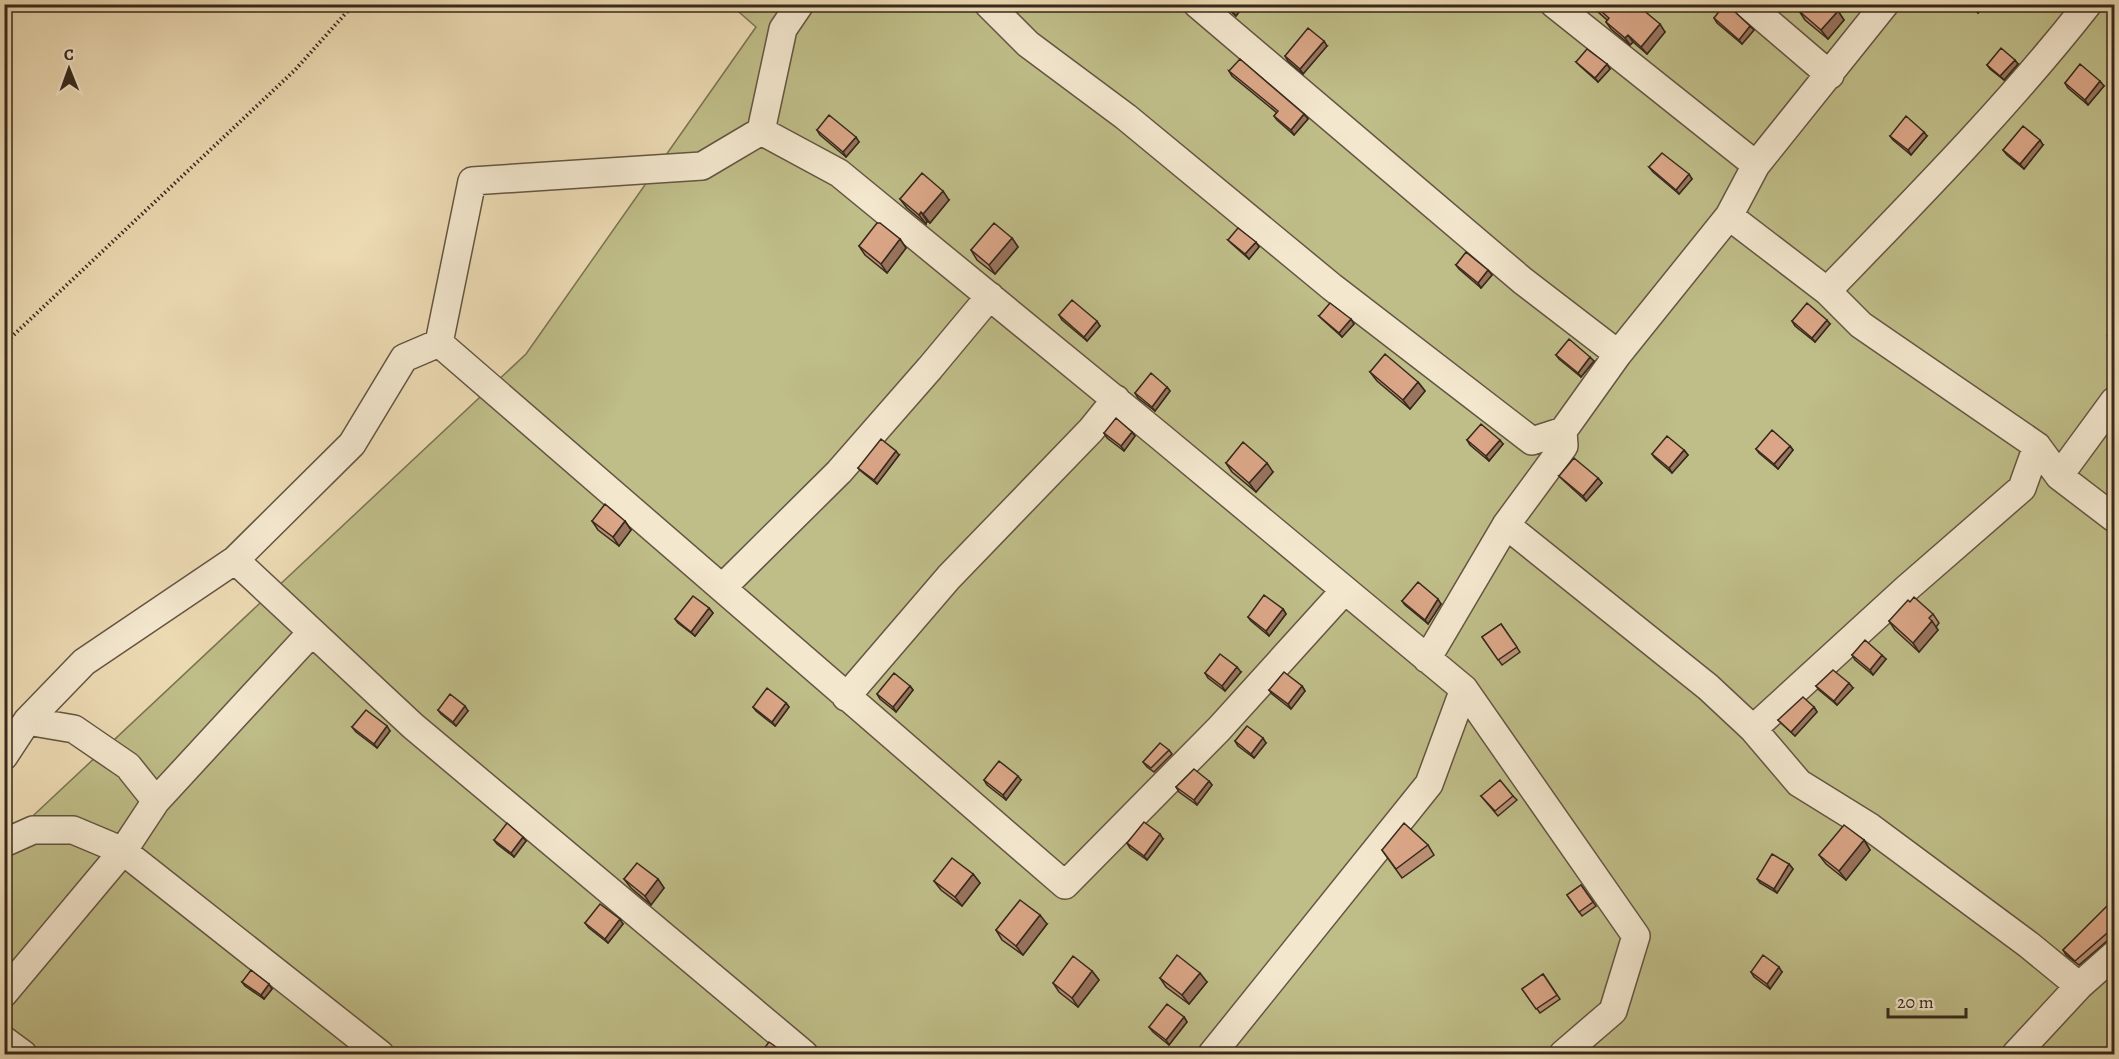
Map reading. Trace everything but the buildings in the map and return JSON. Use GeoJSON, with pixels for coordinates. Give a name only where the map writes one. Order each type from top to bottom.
{"type":"FeatureCollection","features":[{"type":"Feature","properties":{"kind":"lane"},"geometry":{"type":"LineString","coordinates":[[439,343],[472,181],[702,166],[760,131],[783,29],[800,4]]}},
{"type":"Feature","properties":{"kind":"lane"},"geometry":{"type":"LineString","coordinates":[[988,4],[1028,44],[1126,117],[1332,287],[1533,441],[1563,431],[1618,354],[1729,216],[1756,165],[1885,4]]}},
{"type":"Feature","properties":{"kind":"lane"},"geometry":{"type":"LineString","coordinates":[[1197,4],[1523,281],[1618,354]]}},
{"type":"Feature","properties":{"kind":"lane"},"geometry":{"type":"LineString","coordinates":[[1554,4],[1756,165]]}},
{"type":"Feature","properties":{"kind":"lane"},"geometry":{"type":"LineString","coordinates":[[1747,4],[1830,75]]}},
{"type":"Feature","properties":{"kind":"lane"},"geometry":{"type":"LineString","coordinates":[[1827,291],[1950,164],[2062,38],[2088,4]]}},
{"type":"Feature","properties":{"kind":"lane"},"geometry":{"type":"LineString","coordinates":[[760,131],[840,173],[1464,689],[1636,936],[1613,1011],[1563,1054]]}},
{"type":"Feature","properties":{"kind":"lane"},"geometry":{"type":"LineString","coordinates":[[1729,216],[1827,291],[1861,325],[2037,446],[2059,476],[2115,518]]}},
{"type":"Feature","properties":{"kind":"lane"},"geometry":{"type":"LineString","coordinates":[[722,588],[839,472],[990,296]]}},
{"type":"Feature","properties":{"kind":"lane"},"geometry":{"type":"LineString","coordinates":[[4,756],[27,721],[84,663],[235,560],[352,444],[404,358],[439,343]]}},
{"type":"Feature","properties":{"kind":"lane"},"geometry":{"type":"LineString","coordinates":[[439,343],[1065,885],[1219,729],[1344,591]]}},
{"type":"Feature","properties":{"kind":"lane"},"geometry":{"type":"LineString","coordinates":[[846,697],[949,577],[1091,430],[1116,399]]}},
{"type":"Feature","properties":{"kind":"lane"},"geometry":{"type":"LineString","coordinates":[[2059,476],[2115,401]]}},
{"type":"Feature","properties":{"kind":"lane"},"geometry":{"type":"LineString","coordinates":[[1427,659],[1506,525],[1564,446],[1563,431]]}},
{"type":"Feature","properties":{"kind":"lane"},"geometry":{"type":"LineString","coordinates":[[1753,729],[1905,588],[2022,488],[2037,446]]}},
{"type":"Feature","properties":{"kind":"lane"},"geometry":{"type":"LineString","coordinates":[[1506,525],[1708,687],[1753,729],[1799,783],[1870,827],[2029,945],[2079,986]]}},
{"type":"Feature","properties":{"kind":"lane"},"geometry":{"type":"LineString","coordinates":[[235,560],[413,726],[804,1054]]}},
{"type":"Feature","properties":{"kind":"lane"},"geometry":{"type":"LineString","coordinates":[[4,993],[123,851],[156,801],[312,632]]}},
{"type":"Feature","properties":{"kind":"lane"},"geometry":{"type":"LineString","coordinates":[[1212,1054],[1429,784],[1464,689]]}},
{"type":"Feature","properties":{"kind":"lane"},"geometry":{"type":"LineString","coordinates":[[27,721],[74,729],[128,766],[156,801]]}},
{"type":"Feature","properties":{"kind":"lane"},"geometry":{"type":"LineString","coordinates":[[4,843],[33,830],[73,830],[123,851],[380,1054]]}},
{"type":"Feature","properties":{"kind":"lane"},"geometry":{"type":"LineString","coordinates":[[2016,1054],[2079,986],[2115,955]]}},
{"type":"Feature","properties":{"kind":"lane"},"geometry":{"type":"LineString","coordinates":[[4,1040],[23,1054]]}},
{"type":"Feature","properties":{"kind":"path"},"geometry":{"type":"LineString","coordinates":[[4,344],[295,70],[354,4]]}},
{"type":"Feature","properties":{"kind":"shaded area"},"geometry":{"type":"Polygon","coordinates":[[[731,5],[2114,5],[2114,1054],[5,1054],[5,842],[526,354],[756,27],[731,5]]]}}]}
